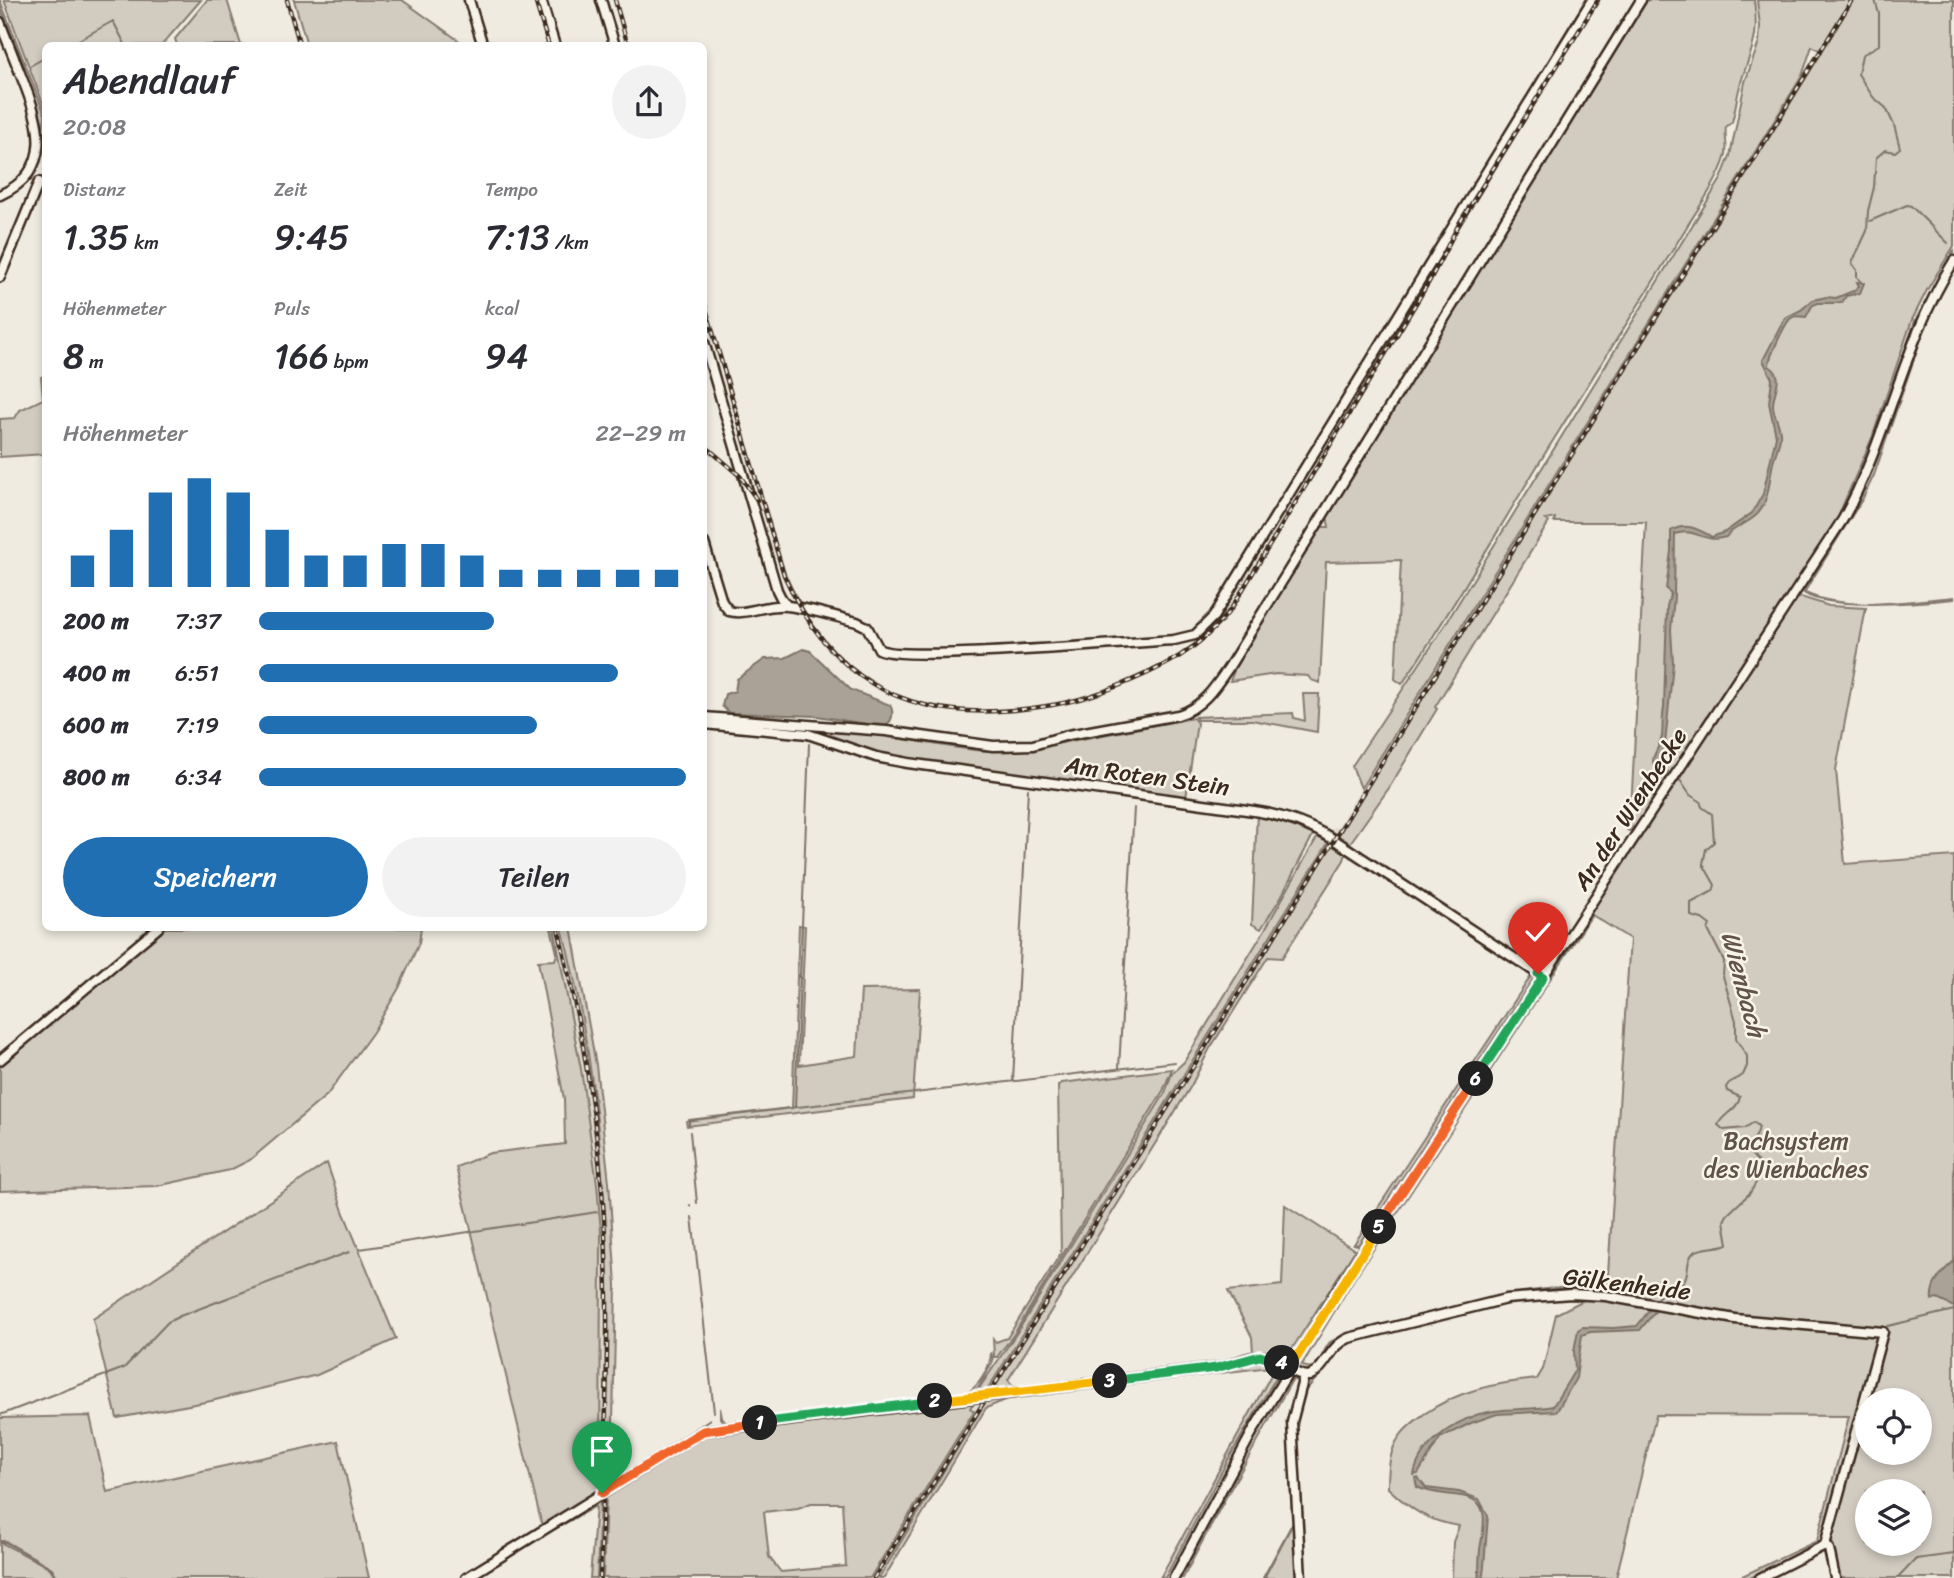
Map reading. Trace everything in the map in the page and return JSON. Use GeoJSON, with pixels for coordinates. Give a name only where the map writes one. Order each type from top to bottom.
{"type":"FeatureCollection","features":[{"type":"Feature","properties":{"kind":"street"},"geometry":{"type":"LineString","coordinates":[[469,0],[482,42]]}},
{"type":"Feature","properties":{"kind":"street"},"geometry":{"type":"LineString","coordinates":[[541,0],[554,42]]}},
{"type":"Feature","properties":{"kind":"street"},"geometry":{"type":"LineString","coordinates":[[601,0],[614,42]]}},
{"type":"Feature","properties":{"kind":"street"},"geometry":{"type":"LineString","coordinates":[[707,553],[724,608],[740,613],[767,606],[787,606],[857,622],[867,627],[878,649],[890,654],[961,653],[1174,640],[1195,635],[1214,616],[1592,0]]}},
{"type":"Feature","properties":{"kind":"street"},"geometry":{"type":"LineString","coordinates":[[707,717],[886,731],[993,746],[1033,745],[1068,735],[1178,715],[1190,710],[1210,694],[1241,648],[1641,0]]}},
{"type":"Feature","properties":{"kind":"street"},"geometry":{"type":"LineString","coordinates":[[0,22],[39,126],[39,142],[32,167],[33,177],[42,181]]}},
{"type":"Feature","properties":{"kind":"street"},"geometry":{"type":"LineString","coordinates":[[39,142],[42,147]]}},
{"type":"Feature","properties":{"kind":"street"},"geometry":{"type":"LineString","coordinates":[[0,195],[16,186],[32,167]]}},
{"type":"Feature","properties":{"kind":"street"},"geometry":{"type":"LineString","coordinates":[[0,277],[42,183]]}},
{"type":"Feature","properties":{"kind":"street","name":"An der Wienbecke"},"geometry":{"type":"LineString","coordinates":[[1174,1578],[1219,1491],[1346,1277],[1831,538],[1874,454],[1918,328],[1938,286],[1954,261]]}},
{"type":"Feature","properties":{"kind":"street"},"geometry":{"type":"LineString","coordinates":[[707,352],[780,598],[787,606]]}},
{"type":"Feature","properties":{"kind":"street"},"geometry":{"type":"LineString","coordinates":[[767,606],[772,603],[778,590]]}},
{"type":"Feature","properties":{"kind":"street","name":"Am Roten Stein"},"geometry":{"type":"LineString","coordinates":[[707,724],[808,734],[897,761],[1244,809],[1293,820],[1333,839],[1543,977]]}},
{"type":"Feature","properties":{"kind":"street"},"geometry":{"type":"LineString","coordinates":[[0,1060],[154,931]]}},
{"type":"Feature","properties":{"kind":"street","name":"Gälkenheide"},"geometry":{"type":"LineString","coordinates":[[1304,1376],[1318,1370],[1334,1347],[1344,1340],[1521,1296],[1606,1296],[1735,1319],[1883,1332],[1825,1545]]}},
{"type":"Feature","properties":{"kind":"street"},"geometry":{"type":"LineString","coordinates":[[466,1578],[703,1431],[1216,1368],[1260,1356],[1274,1359],[1304,1376],[1292,1422],[1301,1578]]}},
{"type":"Feature","properties":{"kind":"street"},"geometry":{"type":"LineString","coordinates":[[1760,1578],[1825,1545],[1829,1549],[1835,1578]]}},
{"type":"Feature","properties":{"kind":"shaded area"},"geometry":{"type":"Polygon","coordinates":[[[1848,0],[1854,0],[1336,839],[1328,833],[1333,827],[1337,828],[1848,0]]]}},
{"type":"Feature","properties":{"kind":"shaded area"},"geometry":{"type":"Polygon","coordinates":[[[1857,282],[1864,283],[1860,293],[1846,296],[1842,303],[1817,303],[1806,317],[1792,317],[1774,349],[1769,366],[1778,379],[1773,405],[1780,436],[1767,493],[1760,511],[1726,537],[1718,539],[1689,532],[1675,534],[1671,630],[1673,663],[1663,765],[1668,772],[1665,777],[1653,763],[1661,741],[1664,708],[1667,606],[1671,593],[1666,589],[1671,531],[1687,527],[1712,537],[1725,532],[1752,513],[1763,494],[1776,436],[1769,403],[1772,379],[1763,360],[1785,318],[1813,300],[1836,298],[1853,291],[1859,286],[1857,282]]]}},
{"type":"Feature","properties":{"kind":"shaded area"},"geometry":{"type":"Polygon","coordinates":[[[803,649],[810,651],[851,690],[890,705],[892,714],[887,725],[885,727],[817,716],[729,713],[722,706],[725,694],[735,691],[737,679],[765,659],[785,658],[803,649]]]}},
{"type":"Feature","properties":{"kind":"shaded area"},"geometry":{"type":"Polygon","coordinates":[[[1330,840],[1334,843],[1054,1291],[879,1578],[870,1578],[974,1412],[970,1409],[975,1401],[979,1403],[1330,840]]]}},
{"type":"Feature","properties":{"kind":"shaded area"},"geometry":{"type":"Polygon","coordinates":[[[555,931],[563,931],[570,957],[590,1066],[605,1183],[609,1284],[604,1478],[611,1479],[611,1485],[606,1488],[603,1578],[597,1578],[601,1232],[581,1069],[555,931]]]}},
{"type":"Feature","properties":{"kind":"shaded area"},"geometry":{"type":"Polygon","coordinates":[[[1953,1262],[1954,1307],[1937,1299],[1932,1300],[1935,1284],[1953,1262]]]}},
{"type":"Feature","properties":{"kind":"shaded area"},"geometry":{"type":"Polygon","coordinates":[[[1651,1308],[1657,1309],[1640,1330],[1590,1332],[1582,1335],[1576,1378],[1557,1411],[1497,1414],[1471,1423],[1440,1438],[1418,1474],[1414,1475],[1425,1451],[1434,1441],[1469,1418],[1494,1411],[1553,1406],[1575,1370],[1574,1351],[1578,1330],[1583,1327],[1637,1326],[1651,1308]]]}},
{"type":"Feature","properties":{"kind":"shaded area"},"geometry":{"type":"Polygon","coordinates":[[[1415,1478],[1426,1488],[1459,1492],[1479,1499],[1488,1516],[1483,1578],[1479,1578],[1484,1527],[1480,1505],[1466,1497],[1423,1490],[1417,1487],[1415,1478]]]}},
{"type":"Feature","properties":{"kind":"green space"},"geometry":{"type":"Polygon","coordinates":[[[0,0],[42,107],[42,128],[37,109],[0,13],[0,0]]]}},
{"type":"Feature","properties":{"kind":"green space"},"geometry":{"type":"Polygon","coordinates":[[[4,0],[201,0],[165,42],[42,42],[42,101],[4,0]]]}},
{"type":"Feature","properties":{"kind":"green space"},"geometry":{"type":"Polygon","coordinates":[[[207,0],[227,0],[240,42],[176,42],[175,39],[207,0]]]}},
{"type":"Feature","properties":{"kind":"green space"},"geometry":{"type":"Polygon","coordinates":[[[294,0],[402,0],[461,42],[306,42],[294,0]]]}},
{"type":"Feature","properties":{"kind":"green space"},"geometry":{"type":"Polygon","coordinates":[[[1647,0],[1754,0],[1754,41],[1740,84],[1732,122],[1726,127],[1725,158],[1708,194],[1402,684],[1395,679],[1401,560],[1326,562],[1320,683],[1308,676],[1276,674],[1230,681],[1233,669],[1308,546],[1322,527],[1329,527],[1327,516],[1647,0]]]}},
{"type":"Feature","properties":{"kind":"green space","name":"Bachsystem des Wienbaches"},"geometry":{"type":"Polygon","coordinates":[[[1757,0],[1954,0],[1954,246],[1912,320],[1872,438],[1840,512],[1870,450],[1915,321],[1954,250],[1954,254],[1931,293],[1912,334],[1872,449],[1856,487],[1819,551],[1789,592],[1788,599],[1801,597],[1829,606],[1866,608],[1836,770],[1845,864],[1954,856],[1954,1578],[1839,1578],[1830,1539],[1855,1442],[1855,1465],[1932,1465],[1932,1388],[1870,1388],[1882,1331],[1807,1326],[1872,1333],[1877,1335],[1879,1341],[1866,1388],[1855,1388],[1855,1429],[1826,1536],[1821,1546],[1814,1551],[1757,1578],[1738,1578],[1817,1541],[1849,1416],[1656,1415],[1616,1578],[1452,1578],[1453,1542],[1459,1526],[1420,1513],[1388,1488],[1393,1448],[1414,1421],[1451,1399],[1492,1386],[1537,1379],[1543,1369],[1556,1314],[1584,1300],[1526,1299],[1497,1303],[1346,1343],[1336,1351],[1325,1369],[1304,1392],[1298,1407],[1294,1429],[1299,1513],[1293,1424],[1295,1412],[1307,1380],[1322,1369],[1337,1346],[1355,1338],[1448,1313],[1511,1300],[1542,1297],[1574,1296],[1606,1298],[1607,1295],[1560,1292],[1502,1298],[1341,1339],[1312,1373],[1300,1371],[1296,1364],[1350,1277],[1641,834],[1636,830],[1632,832],[1633,827],[1630,831],[1627,830],[1630,816],[1623,824],[1631,811],[1646,522],[1554,522],[1555,518],[1546,520],[1549,522],[1435,707],[1437,709],[1389,788],[1348,846],[1336,839],[1822,52],[1812,46],[1802,76],[1361,788],[1352,766],[1438,636],[1721,179],[1730,156],[1745,82],[1759,42],[1757,0]],[[1592,915],[1354,1279],[1302,1365],[1316,1365],[1330,1342],[1341,1337],[1523,1292],[1554,1288],[1607,1289],[1630,939],[1592,915]]]}},
{"type":"Feature","properties":{"kind":"green space"},"geometry":{"type":"Polygon","coordinates":[[[1924,330],[1874,475],[1863,498],[1805,593],[1801,590],[1842,526],[1920,332],[1924,330]]]}},
{"type":"Feature","properties":{"kind":"green space"},"geometry":{"type":"Polygon","coordinates":[[[42,399],[42,454],[0,457],[0,419],[15,418],[20,410],[42,399]]]}},
{"type":"Feature","properties":{"kind":"green space"},"geometry":{"type":"Polygon","coordinates":[[[1806,593],[1822,599],[1857,603],[1849,603],[1827,601],[1806,593]]]}},
{"type":"Feature","properties":{"kind":"green space"},"geometry":{"type":"Polygon","coordinates":[[[1954,597],[1920,602],[1899,603],[1954,597]]]}},
{"type":"Feature","properties":{"kind":"green space"},"geometry":{"type":"Polygon","coordinates":[[[1303,694],[1319,694],[1317,732],[1252,720],[1197,720],[1195,717],[1293,713],[1294,718],[1305,721],[1303,694]]]}},
{"type":"Feature","properties":{"kind":"green space"},"geometry":{"type":"Polygon","coordinates":[[[1193,718],[1197,723],[1186,798],[891,758],[798,730],[799,727],[842,731],[970,749],[1013,751],[1193,718]]]}},
{"type":"Feature","properties":{"kind":"green space"},"geometry":{"type":"Polygon","coordinates":[[[1257,813],[1312,830],[1314,833],[1261,929],[1252,924],[1257,813]]]}},
{"type":"Feature","properties":{"kind":"green space"},"geometry":{"type":"Polygon","coordinates":[[[1319,834],[1330,840],[986,1392],[981,1390],[980,1387],[1018,1331],[1165,1093],[1172,1073],[1184,1062],[1264,931],[1319,834]]]}},
{"type":"Feature","properties":{"kind":"green space"},"geometry":{"type":"Polygon","coordinates":[[[1332,845],[1346,853],[1344,860],[1282,958],[1268,957],[1008,1380],[1014,1387],[1189,1366],[1188,1368],[992,1392],[1332,845]]]}},
{"type":"Feature","properties":{"kind":"green space"},"geometry":{"type":"Polygon","coordinates":[[[799,925],[805,926],[799,1065],[857,1056],[861,990],[920,989],[913,1099],[687,1126],[686,1121],[792,1108],[799,925]]]}},
{"type":"Feature","properties":{"kind":"green space"},"geometry":{"type":"Polygon","coordinates":[[[158,931],[421,931],[419,943],[399,988],[373,1032],[327,1095],[250,1160],[230,1170],[157,1186],[0,1191],[0,1063],[158,931]]]}},
{"type":"Feature","properties":{"kind":"green space"},"geometry":{"type":"Polygon","coordinates":[[[552,931],[555,931],[581,1069],[597,1184],[601,1232],[600,1490],[542,1526],[456,1167],[490,1153],[565,1144],[564,1099],[538,961],[555,960],[557,953],[552,931]]]}},
{"type":"Feature","properties":{"kind":"green space"},"geometry":{"type":"Polygon","coordinates":[[[563,931],[572,932],[596,1065],[609,1182],[616,1285],[612,1468],[605,1468],[608,1332],[604,1196],[598,1128],[577,994],[563,931]]]}},
{"type":"Feature","properties":{"kind":"green space"},"geometry":{"type":"Polygon","coordinates":[[[1533,973],[1535,976],[1358,1245],[1354,1244],[1533,973]]]}},
{"type":"Feature","properties":{"kind":"green space"},"geometry":{"type":"Polygon","coordinates":[[[1172,1069],[1163,1091],[1014,1334],[997,1357],[994,1357],[993,1339],[996,1342],[1007,1338],[1061,1253],[1058,1085],[1172,1069]]]}},
{"type":"Feature","properties":{"kind":"green space"},"geometry":{"type":"Polygon","coordinates":[[[327,1163],[343,1211],[396,1339],[317,1375],[211,1401],[117,1418],[93,1319],[327,1163]]]}},
{"type":"Feature","properties":{"kind":"green space"},"geometry":{"type":"Polygon","coordinates":[[[1285,1205],[1355,1250],[1285,1360],[1276,1355],[1253,1353],[1252,1337],[1228,1291],[1282,1285],[1285,1205]]]}},
{"type":"Feature","properties":{"kind":"green space"},"geometry":{"type":"Polygon","coordinates":[[[991,1352],[993,1361],[975,1394],[729,1424],[724,1424],[720,1418],[720,1408],[726,1422],[967,1393],[984,1376],[991,1352]]]}},
{"type":"Feature","properties":{"kind":"green space"},"geometry":{"type":"Polygon","coordinates":[[[1253,1360],[1270,1361],[1282,1367],[1229,1458],[1165,1578],[1160,1578],[1271,1375],[1270,1367],[1194,1376],[1196,1373],[1253,1360]]]}},
{"type":"Feature","properties":{"kind":"green space"},"geometry":{"type":"Polygon","coordinates":[[[1192,1373],[1015,1396],[986,1408],[884,1578],[879,1578],[988,1398],[1192,1373]]]}},
{"type":"Feature","properties":{"kind":"green space"},"geometry":{"type":"Polygon","coordinates":[[[1288,1376],[1297,1376],[1300,1385],[1290,1442],[1299,1384],[1295,1380],[1292,1380],[1183,1578],[1177,1578],[1227,1483],[1288,1376]]]}},
{"type":"Feature","properties":{"kind":"green space"},"geometry":{"type":"Polygon","coordinates":[[[975,1401],[970,1408],[974,1411],[870,1578],[603,1578],[606,1495],[704,1432],[975,1401]],[[811,1503],[798,1508],[764,1512],[769,1557],[781,1572],[846,1566],[842,1503],[811,1503]]]}},
{"type":"Feature","properties":{"kind":"green space"},"geometry":{"type":"Polygon","coordinates":[[[90,1416],[107,1492],[338,1441],[369,1578],[58,1578],[52,1568],[5,1541],[0,1541],[0,1418],[90,1416]]]}},
{"type":"Feature","properties":{"kind":"green space"},"geometry":{"type":"Polygon","coordinates":[[[600,1498],[597,1578],[590,1578],[596,1506],[530,1543],[600,1498]]]}},
{"type":"Feature","properties":{"kind":"green space"},"geometry":{"type":"Polygon","coordinates":[[[1292,1525],[1296,1526],[1299,1578],[1264,1578],[1292,1525]]]}},
{"type":"Feature","properties":{"kind":"green space"},"geometry":{"type":"Polygon","coordinates":[[[0,1542],[50,1568],[56,1578],[0,1578],[0,1542]]]}},
{"type":"Feature","properties":{"kind":"waterway","name":"Wienbach"},"geometry":{"type":"LineString","coordinates":[[1861,282],[1852,263],[1867,231],[1876,158],[1885,150],[1895,152],[1900,148],[1886,108],[1873,97],[1858,74],[1862,55],[1879,45],[1879,14],[1875,0]]}},
{"type":"Feature","properties":{"kind":"waterway"},"geometry":{"type":"LineString","coordinates":[[0,6],[25,68]]}},
{"type":"Feature","properties":{"kind":"waterway"},"geometry":{"type":"LineString","coordinates":[[75,42],[113,21],[124,42]]}},
{"type":"Feature","properties":{"kind":"waterway"},"geometry":{"type":"LineString","coordinates":[[30,66],[42,59]]}},
{"type":"Feature","properties":{"kind":"waterway"},"geometry":{"type":"LineString","coordinates":[[1870,221],[1907,205],[1911,206],[1948,243]]}},
{"type":"Feature","properties":{"kind":"waterway"},"geometry":{"type":"LineString","coordinates":[[795,1107],[809,744]]}},
{"type":"Feature","properties":{"kind":"waterway","name":"Wienbach"},"geometry":{"type":"LineString","coordinates":[[1655,1303],[1664,1292],[1684,1281],[1689,1261],[1696,1251],[1728,1244],[1724,1221],[1750,1193],[1758,1179],[1760,1164],[1749,1148],[1759,1127],[1754,1122],[1745,1128],[1724,1130],[1718,1125],[1739,1101],[1740,1097],[1727,1091],[1726,1087],[1743,1075],[1747,1056],[1736,1039],[1736,1021],[1723,976],[1724,961],[1708,930],[1710,925],[1691,916],[1691,903],[1713,891],[1715,885],[1703,864],[1706,849],[1714,842],[1712,814],[1690,795],[1676,777]]}},
{"type":"Feature","properties":{"kind":"waterway"},"geometry":{"type":"LineString","coordinates":[[1013,1081],[1028,789]]}},
{"type":"Feature","properties":{"kind":"waterway"},"geometry":{"type":"LineString","coordinates":[[1119,1068],[1134,808]]}},
{"type":"Feature","properties":{"kind":"waterway"},"geometry":{"type":"LineString","coordinates":[[689,1125],[689,1120],[1175,1062]]}},
{"type":"Feature","properties":{"kind":"waterway"},"geometry":{"type":"LineString","coordinates":[[690,1132],[697,1203]]}},
{"type":"Feature","properties":{"kind":"waterway"},"geometry":{"type":"LineString","coordinates":[[360,1249],[597,1212]]}},
{"type":"Feature","properties":{"kind":"waterway"},"geometry":{"type":"LineString","coordinates":[[692,1217],[714,1412]]}},
{"type":"Feature","properties":{"kind":"waterway"},"geometry":{"type":"LineString","coordinates":[[0,1415],[124,1368],[168,1322],[180,1316],[349,1252]]}},
{"type":"Feature","properties":{"kind":"waterway"},"geometry":{"type":"LineString","coordinates":[[1888,1326],[1954,1310]]}},
{"type":"Feature","properties":{"kind":"waterway"},"geometry":{"type":"LineString","coordinates":[[665,1450],[710,1419]]}},
{"type":"Feature","properties":{"kind":"waterway"},"geometry":{"type":"LineString","coordinates":[[1820,1544],[1843,1462]]}},
{"type":"Feature","properties":{"kind":"waterway"},"geometry":{"type":"LineString","coordinates":[[1263,1578],[1292,1524]]}},
{"type":"Feature","properties":{"kind":"waterway"},"geometry":{"type":"LineString","coordinates":[[0,1542],[5,1542],[51,1568],[57,1578]]}},
{"type":"Feature","properties":{"kind":"waterway"},"geometry":{"type":"LineString","coordinates":[[1898,1578],[1916,1559],[1954,1554]]}},
{"type":"Feature","properties":{"kind":"waterway"},"geometry":{"type":"LineString","coordinates":[[1750,1578],[1768,1570]]}},
{"type":"Feature","properties":{"kind":"railway"},"geometry":{"type":"LineString","coordinates":[[287,0],[299,42]]}},
{"type":"Feature","properties":{"kind":"railway"},"geometry":{"type":"LineString","coordinates":[[535,0],[548,42]]}},
{"type":"Feature","properties":{"kind":"railway"},"geometry":{"type":"LineString","coordinates":[[615,0],[627,42]]}},
{"type":"Feature","properties":{"kind":"railway"},"geometry":{"type":"LineString","coordinates":[[707,312],[784,575],[802,611],[847,666],[874,685],[904,699],[937,708],[1014,710],[1055,705],[1091,696],[1135,679],[1180,656],[1206,636],[1231,609],[1430,280],[1460,222],[1598,0]]}},
{"type":"Feature","properties":{"kind":"railway"},"geometry":{"type":"LineString","coordinates":[[874,1578],[1274,937],[1852,0]]}},
{"type":"Feature","properties":{"kind":"railway"},"geometry":{"type":"LineString","coordinates":[[707,448],[740,476],[757,500]]}},
{"type":"Feature","properties":{"kind":"railway"},"geometry":{"type":"LineString","coordinates":[[559,931],[587,1068],[604,1212],[607,1341],[600,1578]]}},
{"type":"Feature","properties":{"kind":"route"},"geometry":{"type":"LineString","coordinates":[[602,1493],[703,1431],[718,1428],[1216,1368],[1260,1356],[1274,1359],[1290,1368],[1351,1269],[1543,977],[1538,974]]}}]}
